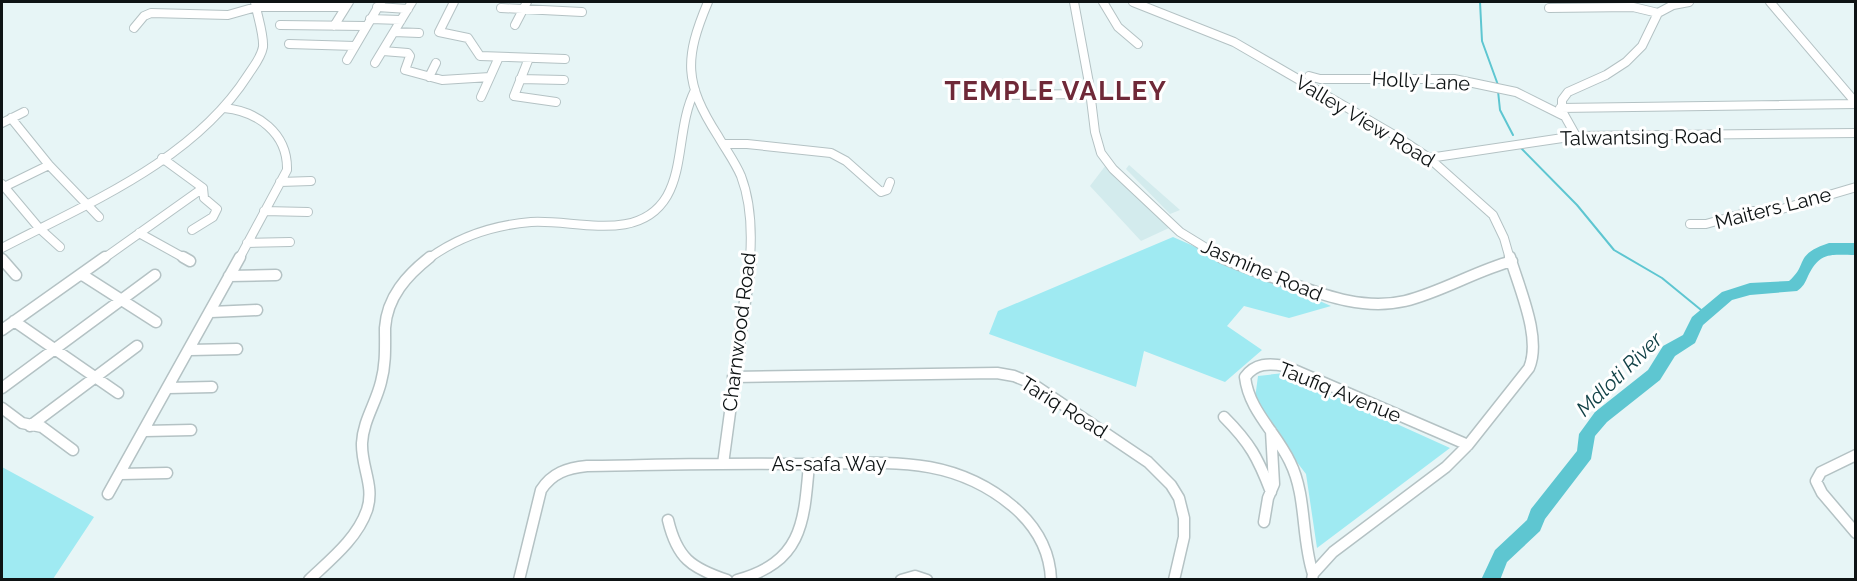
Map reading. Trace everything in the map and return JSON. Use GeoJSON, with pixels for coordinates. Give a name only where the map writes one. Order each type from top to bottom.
{"type":"FeatureCollection","features":[{"type":"Feature","properties":{"kind":"street"},"geometry":{"type":"LineString","coordinates":[[454,2],[439,32],[468,38],[480,56],[565,59]]}},
{"type":"Feature","properties":{"kind":"street"},"geometry":{"type":"LineString","coordinates":[[515,25],[527,2]]}},
{"type":"Feature","properties":{"kind":"street","name":"Charnwood Road"},"geometry":{"type":"LineString","coordinates":[[708,2],[689,51],[690,76],[709,122],[744,184],[750,226],[746,298],[733,377],[723,464]]}},
{"type":"Feature","properties":{"kind":"street","name":"Jasmine Road"},"geometry":{"type":"LineString","coordinates":[[1074,2],[1079,42],[1091,94],[1099,148],[1112,166],[1185,235],[1210,252],[1331,299],[1375,304],[1415,299],[1487,267],[1512,261]]}},
{"type":"Feature","properties":{"kind":"street"},"geometry":{"type":"LineString","coordinates":[[1102,2],[1118,27],[1138,44]]}},
{"type":"Feature","properties":{"kind":"street","name":"Valley View Road"},"geometry":{"type":"LineString","coordinates":[[1134,2],[1234,42],[1396,136],[1429,158],[1493,214],[1512,261],[1534,340],[1533,359],[1529,368],[1468,445],[1428,482],[1333,552],[1313,577]]}},
{"type":"Feature","properties":{"kind":"street"},"geometry":{"type":"LineString","coordinates":[[1549,8],[1633,8],[1658,12],[1673,5],[1689,2]]}},
{"type":"Feature","properties":{"kind":"street"},"geometry":{"type":"LineString","coordinates":[[1770,2],[1856,103]]}},
{"type":"Feature","properties":{"kind":"street"},"geometry":{"type":"LineString","coordinates":[[2,248],[84,204],[162,158],[203,130],[224,108],[262,51],[255,4]]}},
{"type":"Feature","properties":{"kind":"street"},"geometry":{"type":"LineString","coordinates":[[134,28],[144,16],[151,13],[228,15],[255,4],[347,4]]}},
{"type":"Feature","properties":{"kind":"street"},"geometry":{"type":"LineString","coordinates":[[334,26],[347,4]]}},
{"type":"Feature","properties":{"kind":"street"},"geometry":{"type":"LineString","coordinates":[[347,60],[379,4],[410,5]]}},
{"type":"Feature","properties":{"kind":"street"},"geometry":{"type":"LineString","coordinates":[[375,63],[410,5]]}},
{"type":"Feature","properties":{"kind":"street"},"geometry":{"type":"LineString","coordinates":[[501,8],[582,12]]}},
{"type":"Feature","properties":{"kind":"street"},"geometry":{"type":"LineString","coordinates":[[1576,136],[1561,112],[1564,95],[1574,87],[1612,71],[1645,44],[1658,12]]}},
{"type":"Feature","properties":{"kind":"street"},"geometry":{"type":"LineString","coordinates":[[370,19],[400,21]]}},
{"type":"Feature","properties":{"kind":"street"},"geometry":{"type":"LineString","coordinates":[[280,25],[365,27]]}},
{"type":"Feature","properties":{"kind":"street"},"geometry":{"type":"LineString","coordinates":[[394,32],[419,33]]}},
{"type":"Feature","properties":{"kind":"street"},"geometry":{"type":"LineString","coordinates":[[289,44],[355,46]]}},
{"type":"Feature","properties":{"kind":"street"},"geometry":{"type":"LineString","coordinates":[[383,51],[408,53],[410,56],[405,70],[429,77],[442,80],[490,77]]}},
{"type":"Feature","properties":{"kind":"street"},"geometry":{"type":"LineString","coordinates":[[481,97],[499,57]]}},
{"type":"Feature","properties":{"kind":"street"},"geometry":{"type":"LineString","coordinates":[[529,58],[514,94],[515,97],[556,102]]}},
{"type":"Feature","properties":{"kind":"street"},"geometry":{"type":"LineString","coordinates":[[429,77],[436,63]]}},
{"type":"Feature","properties":{"kind":"street","name":"Holly Lane"},"geometry":{"type":"LineString","coordinates":[[1310,76],[1320,79],[1449,78],[1503,89],[1526,96],[1561,112]]}},
{"type":"Feature","properties":{"kind":"street"},"geometry":{"type":"LineString","coordinates":[[520,78],[564,80]]}},
{"type":"Feature","properties":{"kind":"street"},"geometry":{"type":"LineString","coordinates":[[309,579],[341,548],[366,513],[372,489],[362,438],[382,378],[386,312],[390,301],[407,277],[429,258],[443,250],[498,228],[539,222],[619,225],[636,221],[655,212],[668,195],[676,164],[683,117],[695,90]]}},
{"type":"Feature","properties":{"kind":"street"},"geometry":{"type":"LineString","coordinates":[[997,95],[1091,94]]}},
{"type":"Feature","properties":{"kind":"street"},"geometry":{"type":"LineString","coordinates":[[1561,112],[1856,103]]}},
{"type":"Feature","properties":{"kind":"street"},"geometry":{"type":"LineString","coordinates":[[108,494],[211,312],[287,170],[287,160],[276,137],[255,115],[247,111],[224,108]]}},
{"type":"Feature","properties":{"kind":"street"},"geometry":{"type":"LineString","coordinates":[[2,123],[24,112]]}},
{"type":"Feature","properties":{"kind":"street"},"geometry":{"type":"LineString","coordinates":[[11,118],[49,165],[84,204],[99,217]]}},
{"type":"Feature","properties":{"kind":"street","name":"Talwantsing Road"},"geometry":{"type":"LineString","coordinates":[[1429,158],[1576,136],[1856,133]]}},
{"type":"Feature","properties":{"kind":"street"},"geometry":{"type":"LineString","coordinates":[[723,144],[826,151],[846,161],[881,192],[887,190],[890,182]]}},
{"type":"Feature","properties":{"kind":"street"},"geometry":{"type":"LineString","coordinates":[[162,158],[203,188],[204,198],[216,207],[217,212],[192,230]]}},
{"type":"Feature","properties":{"kind":"street"},"geometry":{"type":"LineString","coordinates":[[49,165],[3,186],[39,228],[60,247]]}},
{"type":"Feature","properties":{"kind":"street"},"geometry":{"type":"LineString","coordinates":[[280,182],[311,181]]}},
{"type":"Feature","properties":{"kind":"street","name":"Maiters Lane"},"geometry":{"type":"LineString","coordinates":[[1690,224],[1706,224],[1752,211],[1775,211],[1856,186]]}},
{"type":"Feature","properties":{"kind":"street"},"geometry":{"type":"LineString","coordinates":[[2,330],[203,188]]}},
{"type":"Feature","properties":{"kind":"street"},"geometry":{"type":"LineString","coordinates":[[2,201],[11,196]]}},
{"type":"Feature","properties":{"kind":"street"},"geometry":{"type":"LineString","coordinates":[[264,211],[308,212]]}},
{"type":"Feature","properties":{"kind":"street"},"geometry":{"type":"LineString","coordinates":[[139,233],[190,261]]}},
{"type":"Feature","properties":{"kind":"street"},"geometry":{"type":"LineString","coordinates":[[247,243],[291,242]]}},
{"type":"Feature","properties":{"kind":"street"},"geometry":{"type":"LineString","coordinates":[[2,260],[16,275]]}},
{"type":"Feature","properties":{"kind":"street"},"geometry":{"type":"LineString","coordinates":[[81,274],[156,322]]}},
{"type":"Feature","properties":{"kind":"street"},"geometry":{"type":"LineString","coordinates":[[2,388],[155,274]]}},
{"type":"Feature","properties":{"kind":"street"},"geometry":{"type":"LineString","coordinates":[[229,276],[276,275]]}},
{"type":"Feature","properties":{"kind":"street"},"geometry":{"type":"LineString","coordinates":[[211,312],[257,310]]}},
{"type":"Feature","properties":{"kind":"street"},"geometry":{"type":"LineString","coordinates":[[14,321],[118,393]]}},
{"type":"Feature","properties":{"kind":"street"},"geometry":{"type":"LineString","coordinates":[[30,426],[137,346]]}},
{"type":"Feature","properties":{"kind":"street"},"geometry":{"type":"LineString","coordinates":[[190,350],[237,349]]}},
{"type":"Feature","properties":{"kind":"street","name":"Taufiq Avenue"},"geometry":{"type":"LineString","coordinates":[[1313,577],[1307,556],[1300,490],[1290,462],[1250,398],[1245,377],[1252,368],[1265,364],[1285,366],[1468,445]]}},
{"type":"Feature","properties":{"kind":"street","name":"Tariq Road"},"geometry":{"type":"LineString","coordinates":[[733,377],[997,373],[1031,384],[1148,462],[1171,485],[1179,498],[1184,518],[1184,537],[1174,579]]}},
{"type":"Feature","properties":{"kind":"street"},"geometry":{"type":"LineString","coordinates":[[168,388],[212,387]]}},
{"type":"Feature","properties":{"kind":"street"},"geometry":{"type":"LineString","coordinates":[[2,408],[22,423],[42,427],[73,450]]}},
{"type":"Feature","properties":{"kind":"street"},"geometry":{"type":"LineString","coordinates":[[1224,417],[1252,449],[1262,465],[1265,483],[1270,492]]}},
{"type":"Feature","properties":{"kind":"street"},"geometry":{"type":"LineString","coordinates":[[145,430],[191,430]]}},
{"type":"Feature","properties":{"kind":"street"},"geometry":{"type":"LineString","coordinates":[[1264,522],[1266,505],[1274,484],[1271,431]]}},
{"type":"Feature","properties":{"kind":"street"},"geometry":{"type":"LineString","coordinates":[[1856,455],[1821,472],[1817,477],[1818,486],[1856,533]]}},
{"type":"Feature","properties":{"kind":"street","name":"As-safa Way"},"geometry":{"type":"LineString","coordinates":[[519,579],[538,496],[544,483],[564,469],[587,466],[723,464],[908,464],[933,466],[956,472],[987,484],[1008,499],[1038,534],[1049,558],[1051,579]]}},
{"type":"Feature","properties":{"kind":"street"},"geometry":{"type":"LineString","coordinates":[[737,579],[755,575],[772,566],[794,544],[804,518],[809,464]]}},
{"type":"Feature","properties":{"kind":"street"},"geometry":{"type":"LineString","coordinates":[[121,474],[167,473]]}},
{"type":"Feature","properties":{"kind":"street"},"geometry":{"type":"LineString","coordinates":[[668,520],[676,548],[686,562],[707,574],[727,579]]}},
{"type":"Feature","properties":{"kind":"street"},"geometry":{"type":"LineString","coordinates":[[901,579],[915,576],[927,579]]}},
{"type":"Feature","properties":{"kind":"shaded area"},"geometry":{"type":"Polygon","coordinates":[[[1109,161],[1169,228],[1141,241],[1090,186],[1109,161]]]}},
{"type":"Feature","properties":{"kind":"shaded area"},"geometry":{"type":"Polygon","coordinates":[[[1129,165],[1180,210],[1170,214],[1126,169],[1129,165]]]}},
{"type":"Feature","properties":{"kind":"shaded area"},"geometry":{"type":"Polygon","coordinates":[[[1173,237],[1331,306],[1289,318],[1244,306],[1227,326],[1262,350],[1225,382],[1144,351],[1136,387],[989,334],[998,311],[1173,237]]]}},
{"type":"Feature","properties":{"kind":"shaded area"},"geometry":{"type":"Polygon","coordinates":[[[1284,373],[1450,448],[1317,548],[1306,474],[1254,406],[1258,376],[1284,373]]]}},
{"type":"Feature","properties":{"kind":"shaded area"},"geometry":{"type":"Polygon","coordinates":[[[2,467],[94,517],[53,579],[2,579],[2,467]]]}},
{"type":"Feature","properties":{"kind":"waterway"},"geometry":{"type":"LineString","coordinates":[[1480,2],[1482,41],[1498,85]]}},
{"type":"Feature","properties":{"kind":"waterway"},"geometry":{"type":"LineString","coordinates":[[1498,91],[1500,110],[1513,135]]}},
{"type":"Feature","properties":{"kind":"waterway"},"geometry":{"type":"LineString","coordinates":[[1519,146],[1577,205],[1614,250],[1662,278],[1706,314]]}},
{"type":"Feature","properties":{"kind":"waterway","name":"Mdloti River"},"geometry":{"type":"LineString","coordinates":[[1490,580],[1501,556],[1534,525],[1537,515],[1585,454],[1587,434],[1601,417],[1654,375],[1669,351],[1689,339],[1697,321],[1727,296],[1750,289],[1792,287],[1798,283],[1808,261],[1817,253],[1829,249],[1856,249]]}},
{"type":"Feature","properties":{"kind":"district","name":"TEMPLE VALLEY"},"geometry":{"type":"Point","coordinates":[1056,91]}}]}
